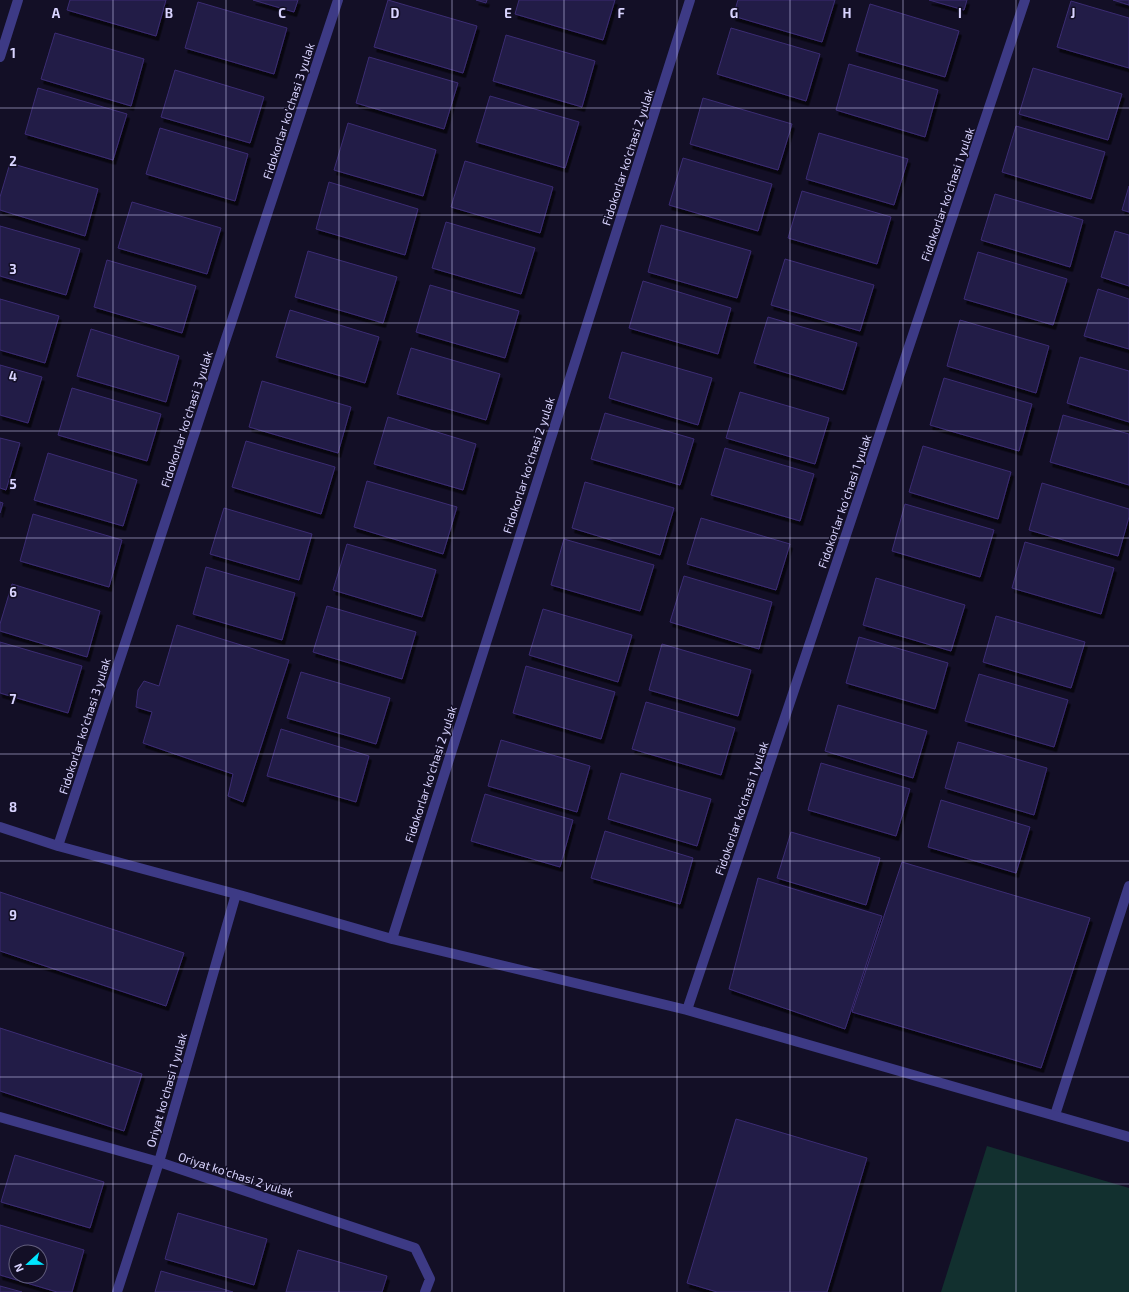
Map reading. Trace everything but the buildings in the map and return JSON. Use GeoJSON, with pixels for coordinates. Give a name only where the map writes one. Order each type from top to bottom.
{"type":"FeatureCollection","features":[{"type":"Feature","properties":{"kind":"street"},"geometry":{"type":"LineString","coordinates":[[0,57],[18,0]]}},
{"type":"Feature","properties":{"kind":"street","name":"Fidokorlar ko'chasi 3 yulak"},"geometry":{"type":"LineString","coordinates":[[58,846],[338,0]]}},
{"type":"Feature","properties":{"kind":"street","name":"Fidokorlar ko'chasi 2 yulak"},"geometry":{"type":"LineString","coordinates":[[392,939],[690,0]]}},
{"type":"Feature","properties":{"kind":"street","name":"Fidokorlar ko'chasi 1 yulak"},"geometry":{"type":"LineString","coordinates":[[687,1010],[1026,0]]}},
{"type":"Feature","properties":{"kind":"street"},"geometry":{"type":"LineString","coordinates":[[0,827],[58,846],[236,894],[392,939],[687,1010],[1129,1137]]}},
{"type":"Feature","properties":{"kind":"street"},"geometry":{"type":"LineString","coordinates":[[1055,1115],[1129,886]]}},
{"type":"Feature","properties":{"kind":"street","name":"Oriyat ko'chasi 1 yulak"},"geometry":{"type":"LineString","coordinates":[[117,1292],[159,1162],[236,894]]}},
{"type":"Feature","properties":{"kind":"street","name":"Oriyat ko'chasi 2 yulak"},"geometry":{"type":"LineString","coordinates":[[0,1117],[159,1162],[415,1248],[430,1279],[425,1292]]}},
{"type":"Feature","properties":{"kind":"green space"},"geometry":{"type":"Polygon","coordinates":[[[987,1146],[1129,1188],[1129,1292],[941,1292],[987,1146]]]}}]}
